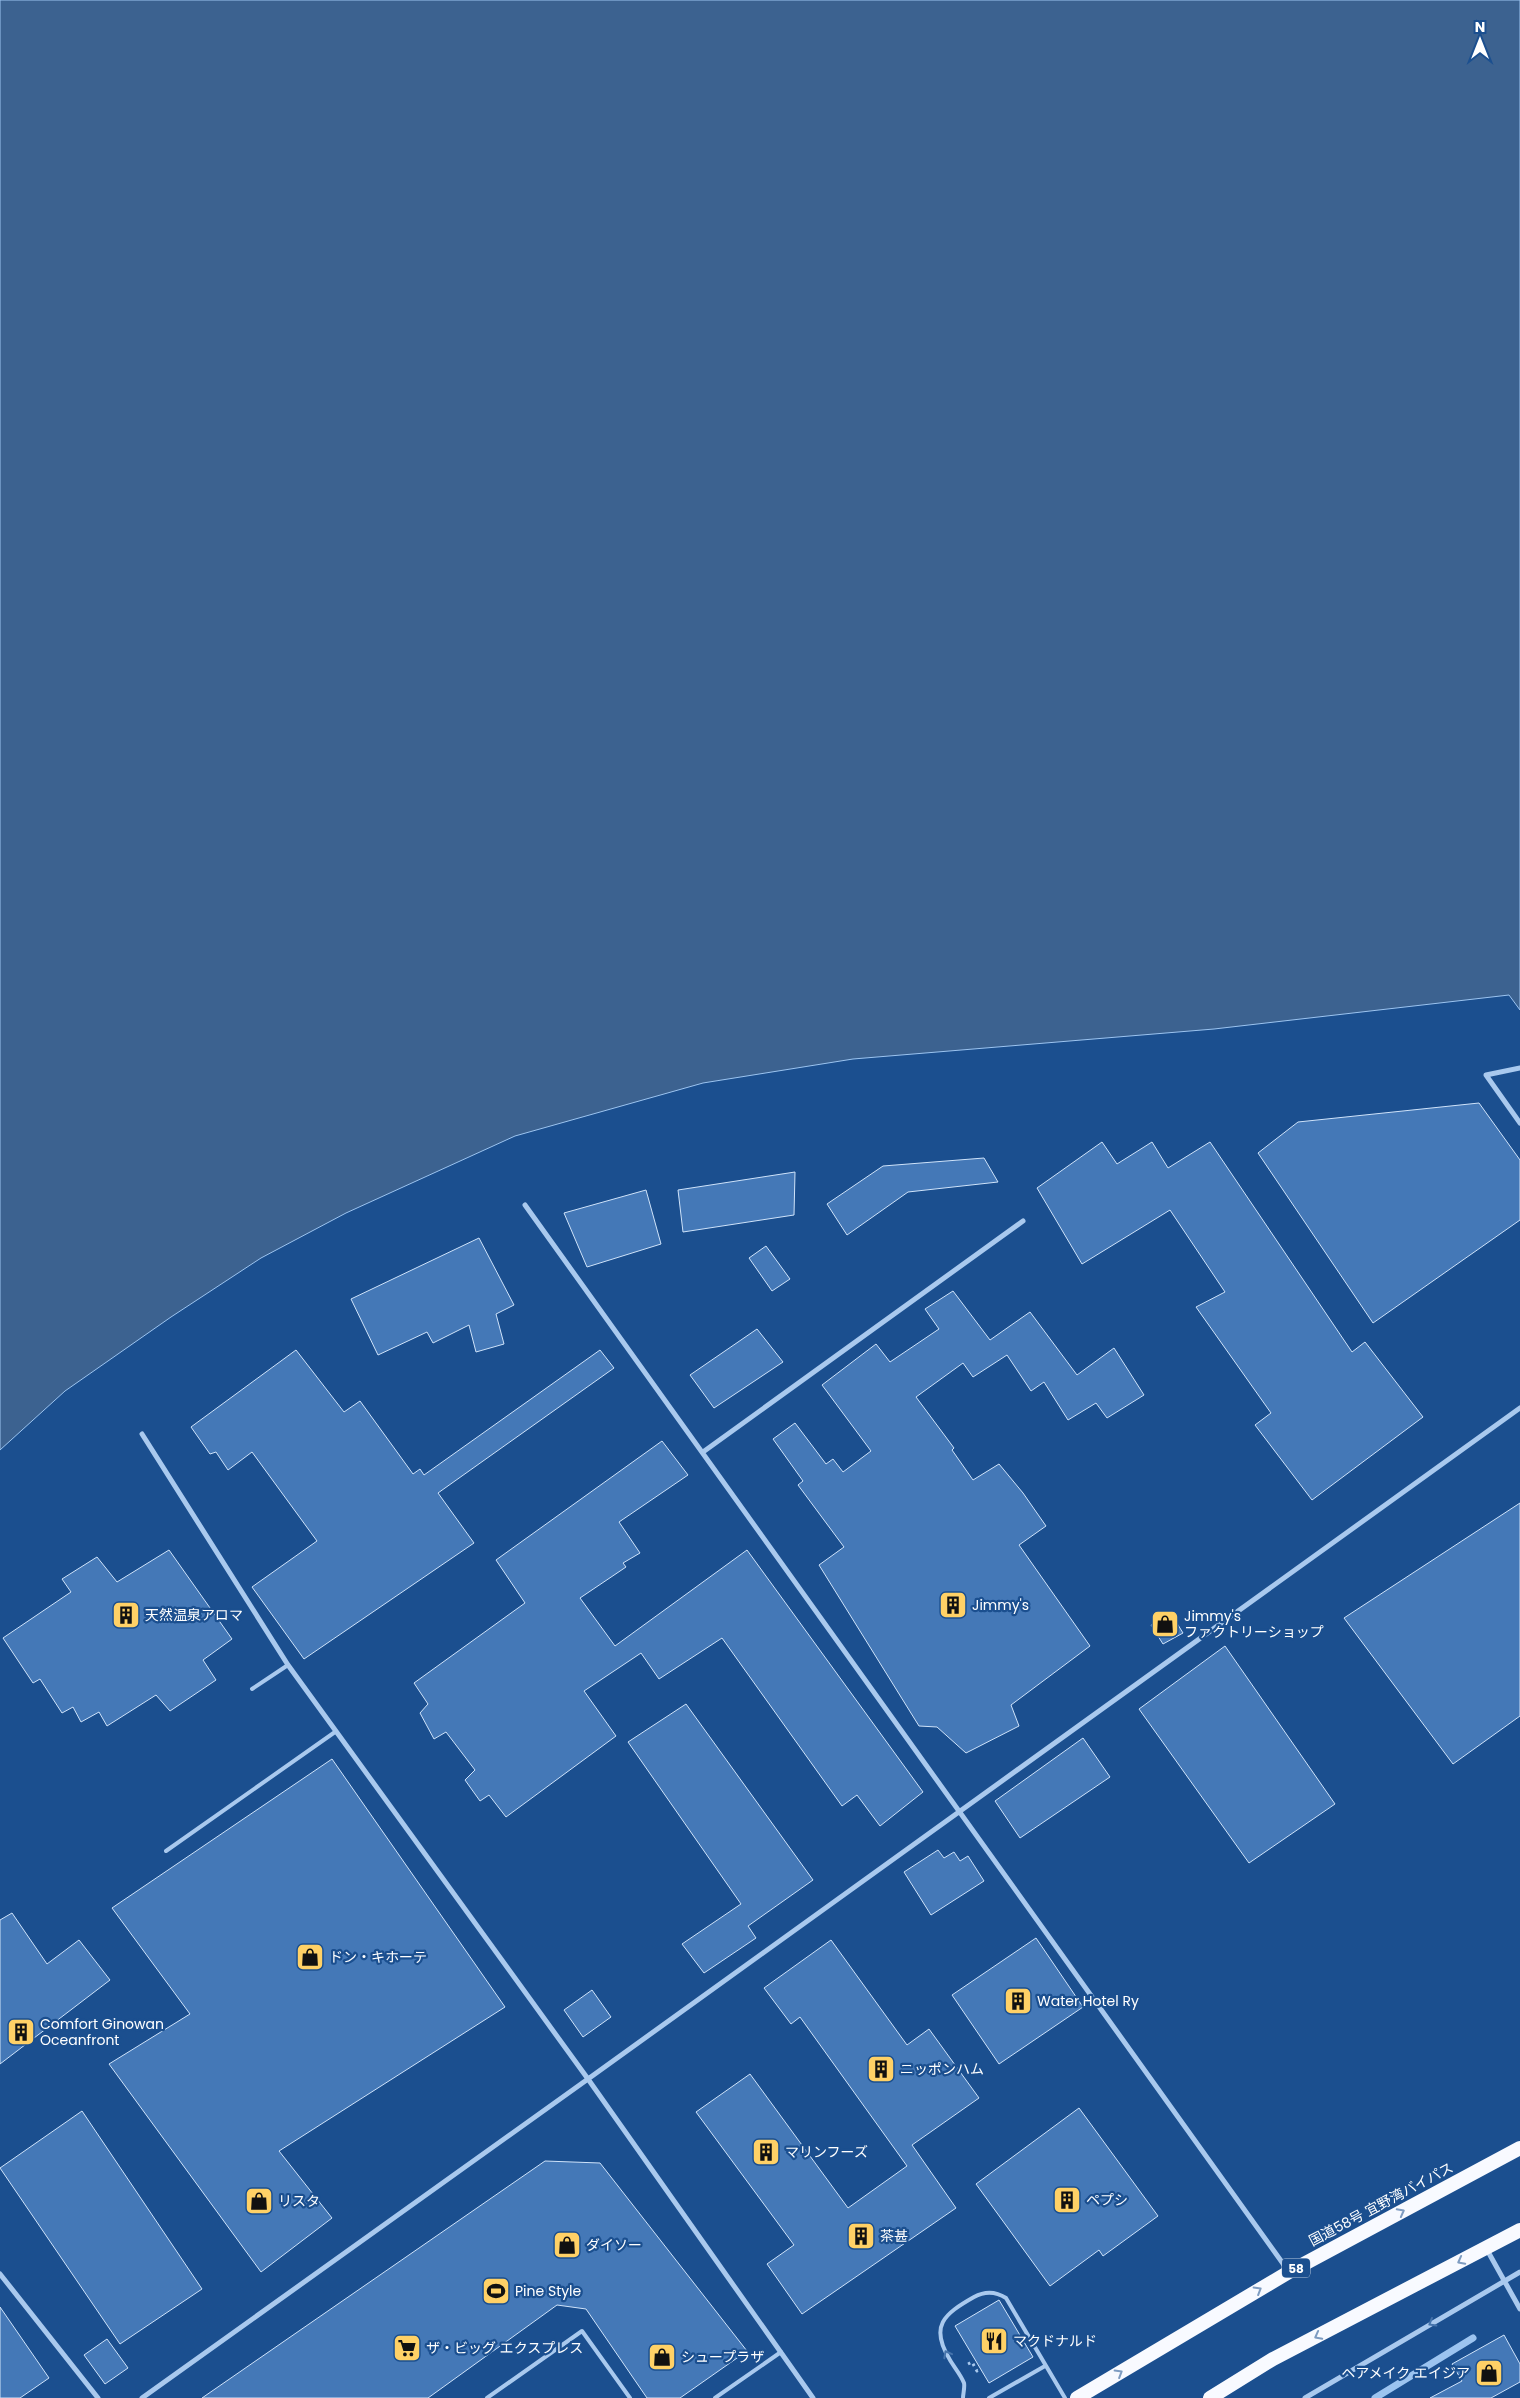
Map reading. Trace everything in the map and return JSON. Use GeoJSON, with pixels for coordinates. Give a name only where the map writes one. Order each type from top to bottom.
{"type":"FeatureCollection","features":[{"type":"Feature","properties":{"kind":"highway","name":"国道58号 宜野湾バイパス"},"geometry":{"type":"LineString","coordinates":[[1077,2398],[1289,2272],[1520,2148]]}},
{"type":"Feature","properties":{"kind":"highway"},"geometry":{"type":"LineString","coordinates":[[1205,2398],[1274,2359],[1520,2230]]}},
{"type":"Feature","properties":{"kind":"highway"},"geometry":{"type":"LineString","coordinates":[[1210,2398],[1274,2359]]}},
{"type":"Feature","properties":{"kind":"street"},"geometry":{"type":"LineString","coordinates":[[1520,1068],[1486,1075],[1520,1123]]}},
{"type":"Feature","properties":{"kind":"street"},"geometry":{"type":"LineString","coordinates":[[525,1205],[961,1811],[1289,2272]]}},
{"type":"Feature","properties":{"kind":"street"},"geometry":{"type":"LineString","coordinates":[[703,1452],[1023,1220]]}},
{"type":"Feature","properties":{"kind":"street"},"geometry":{"type":"LineString","coordinates":[[142,2398],[588,2080],[1520,1408]]}},
{"type":"Feature","properties":{"kind":"street"},"geometry":{"type":"LineString","coordinates":[[142,1434],[288,1665],[588,2080],[813,2398]]}},
{"type":"Feature","properties":{"kind":"street"},"geometry":{"type":"LineString","coordinates":[[1486,2248],[1520,2309]]}},
{"type":"Feature","properties":{"kind":"street"},"geometry":{"type":"LineString","coordinates":[[1305,2398],[1520,2272]]}},
{"type":"Feature","properties":{"kind":"street"},"geometry":{"type":"LineString","coordinates":[[0,2274],[98,2398]]}},
{"type":"Feature","properties":{"kind":"lane"},"geometry":{"type":"LineString","coordinates":[[252,1689],[288,1665]]}},
{"type":"Feature","properties":{"kind":"lane"},"geometry":{"type":"LineString","coordinates":[[166,1851],[335,1732]]}},
{"type":"Feature","properties":{"kind":"lane"},"geometry":{"type":"LineString","coordinates":[[963,2398],[964,2384],[942,2344],[940,2328],[949,2313],[979,2294],[989,2292],[1006,2298],[1065,2398]]}},
{"type":"Feature","properties":{"kind":"lane"},"geometry":{"type":"LineString","coordinates":[[487,2398],[582,2331],[630,2398]]}},
{"type":"Feature","properties":{"kind":"lane"},"geometry":{"type":"LineString","coordinates":[[715,2398],[781,2352]]}},
{"type":"Feature","properties":{"kind":"lane"},"geometry":{"type":"LineString","coordinates":[[989,2398],[1045,2366]]}},
{"type":"Feature","properties":{"kind":"water"},"geometry":{"type":"Polygon","coordinates":[[[0,0],[1520,0],[1520,1010],[1509,995],[1214,1029],[853,1059],[703,1083],[515,1136],[346,1213],[261,1258],[171,1317],[65,1391],[0,1450],[0,0]]]}},
{"type":"Feature","properties":{"kind":"building"},"geometry":{"type":"Polygon","coordinates":[[[1479,1103],[1520,1160],[1520,1220],[1373,1323],[1258,1153],[1298,1122],[1479,1103]]]}},
{"type":"Feature","properties":{"kind":"building"},"geometry":{"type":"Polygon","coordinates":[[[1102,1142],[1117,1164],[1152,1142],[1168,1168],[1210,1142],[1352,1352],[1365,1342],[1423,1417],[1312,1500],[1255,1425],[1271,1413],[1196,1307],[1225,1292],[1170,1210],[1082,1264],[1037,1188],[1102,1142]]]}},
{"type":"Feature","properties":{"kind":"building"},"geometry":{"type":"Polygon","coordinates":[[[984,1158],[998,1182],[908,1192],[847,1235],[827,1204],[883,1166],[984,1158]]]}},
{"type":"Feature","properties":{"kind":"building"},"geometry":{"type":"Polygon","coordinates":[[[795,1172],[794,1215],[683,1232],[678,1190],[795,1172]]]}},
{"type":"Feature","properties":{"kind":"building"},"geometry":{"type":"Polygon","coordinates":[[[646,1190],[661,1244],[587,1267],[564,1213],[646,1190]]]}},
{"type":"Feature","properties":{"kind":"building"},"geometry":{"type":"Polygon","coordinates":[[[479,1238],[514,1305],[496,1314],[504,1344],[476,1352],[469,1325],[433,1343],[427,1332],[378,1355],[351,1299],[479,1238]]]}},
{"type":"Feature","properties":{"kind":"building"},"geometry":{"type":"Polygon","coordinates":[[[766,1246],[790,1279],[772,1291],[749,1258],[766,1246]]]}},
{"type":"Feature","properties":{"kind":"building"},"geometry":{"type":"Polygon","coordinates":[[[953,1291],[990,1340],[1030,1312],[1077,1375],[1114,1348],[1144,1395],[1107,1418],[1096,1403],[1068,1420],[1044,1382],[1031,1391],[1007,1355],[973,1377],[963,1363],[916,1397],[954,1448],[952,1450],[973,1480],[999,1464],[1023,1493],[1046,1526],[1019,1545],[1090,1646],[1011,1705],[1019,1726],[966,1753],[937,1727],[919,1726],[819,1565],[844,1547],[798,1485],[803,1481],[773,1439],[795,1423],[826,1464],[833,1459],[843,1472],[871,1451],[822,1385],[876,1344],[890,1362],[939,1329],[925,1309],[953,1291]]]}},
{"type":"Feature","properties":{"kind":"building"},"geometry":{"type":"Polygon","coordinates":[[[757,1329],[783,1362],[714,1408],[690,1375],[757,1329]]]}},
{"type":"Feature","properties":{"kind":"building"},"geometry":{"type":"Polygon","coordinates":[[[296,1350],[344,1412],[360,1401],[413,1474],[420,1469],[424,1475],[600,1350],[614,1368],[438,1493],[474,1543],[304,1659],[252,1587],[317,1541],[252,1452],[228,1470],[216,1452],[210,1454],[191,1427],[296,1350]]]}},
{"type":"Feature","properties":{"kind":"building"},"geometry":{"type":"Polygon","coordinates":[[[662,1441],[688,1475],[619,1522],[640,1553],[623,1563],[626,1567],[580,1598],[615,1646],[747,1550],[923,1792],[880,1826],[857,1795],[842,1806],[722,1638],[659,1679],[641,1653],[584,1691],[616,1736],[506,1817],[489,1795],[480,1801],[465,1780],[475,1770],[446,1732],[434,1739],[420,1713],[428,1704],[414,1683],[525,1603],[496,1560],[662,1441]]]}},
{"type":"Feature","properties":{"kind":"building"},"geometry":{"type":"Polygon","coordinates":[[[1520,1503],[1520,1716],[1453,1764],[1344,1618],[1520,1503]]]}},
{"type":"Feature","properties":{"kind":"building","name":"天然温泉アロマ"},"geometry":{"type":"Polygon","coordinates":[[[169,1550],[232,1639],[203,1660],[216,1680],[170,1711],[156,1695],[107,1726],[99,1712],[81,1722],[73,1707],[62,1713],[40,1679],[33,1683],[3,1638],[71,1592],[62,1579],[97,1557],[117,1582],[169,1550]]]}},
{"type":"Feature","properties":{"kind":"building"},"geometry":{"type":"Polygon","coordinates":[[[1170,1612],[1183,1633],[1163,1644],[1151,1625],[1170,1612]]]}},
{"type":"Feature","properties":{"kind":"building"},"geometry":{"type":"Polygon","coordinates":[[[1225,1646],[1335,1804],[1249,1863],[1139,1709],[1225,1646]]]}},
{"type":"Feature","properties":{"kind":"building"},"geometry":{"type":"Polygon","coordinates":[[[686,1704],[813,1880],[748,1926],[756,1938],[704,1973],[682,1944],[741,1904],[628,1742],[686,1704]]]}},
{"type":"Feature","properties":{"kind":"building"},"geometry":{"type":"Polygon","coordinates":[[[1083,1738],[1110,1777],[1020,1838],[995,1801],[1083,1738]]]}},
{"type":"Feature","properties":{"kind":"building","name":"ドン・キホーテ"},"geometry":{"type":"Polygon","coordinates":[[[332,1759],[505,2007],[279,2151],[332,2218],[261,2272],[109,2064],[190,2014],[112,1908],[332,1759]]]}},
{"type":"Feature","properties":{"kind":"building"},"geometry":{"type":"Polygon","coordinates":[[[938,1850],[944,1858],[954,1852],[960,1861],[968,1856],[984,1881],[931,1915],[904,1872],[938,1850]]]}},
{"type":"Feature","properties":{"kind":"building","name":"Comfort Ginowan Oceanfront"},"geometry":{"type":"Polygon","coordinates":[[[12,1913],[47,1964],[79,1940],[110,1980],[0,2064],[0,1920],[12,1913]]]}},
{"type":"Feature","properties":{"kind":"building","name":"Water Hotel Ry"},"geometry":{"type":"Polygon","coordinates":[[[1036,1938],[1083,2007],[999,2064],[952,1995],[1036,1938]]]}},
{"type":"Feature","properties":{"kind":"building"},"geometry":{"type":"Polygon","coordinates":[[[831,1940],[907,2045],[929,2029],[979,2098],[912,2145],[956,2208],[802,2314],[767,2264],[794,2245],[696,2112],[750,2074],[848,2208],[907,2166],[800,2017],[791,2024],[764,1988],[831,1940]]]}},
{"type":"Feature","properties":{"kind":"building"},"geometry":{"type":"Polygon","coordinates":[[[592,1990],[611,2017],[583,2037],[564,2010],[592,1990]]]}},
{"type":"Feature","properties":{"kind":"building","name":"ペプシ"},"geometry":{"type":"Polygon","coordinates":[[[1079,2108],[1158,2216],[1103,2256],[1099,2250],[1050,2286],[976,2184],[1079,2108]]]}},
{"type":"Feature","properties":{"kind":"building"},"geometry":{"type":"Polygon","coordinates":[[[82,2111],[202,2289],[120,2344],[0,2168],[82,2111]]]}},
{"type":"Feature","properties":{"kind":"building"},"geometry":{"type":"Polygon","coordinates":[[[545,2161],[600,2163],[747,2351],[680,2398],[647,2398],[586,2309],[557,2305],[428,2398],[202,2398],[545,2161]]]}},
{"type":"Feature","properties":{"kind":"building","name":"マクドナルド"},"geometry":{"type":"Polygon","coordinates":[[[999,2300],[1033,2357],[989,2383],[955,2326],[999,2300]]]}},
{"type":"Feature","properties":{"kind":"building"},"geometry":{"type":"Polygon","coordinates":[[[0,2307],[49,2378],[20,2398],[0,2398],[0,2307]]]}},
{"type":"Feature","properties":{"kind":"building","name":"ヘアメイク エイジア"},"geometry":{"type":"Polygon","coordinates":[[[1504,2335],[1520,2364],[1520,2382],[1491,2398],[1430,2398],[1462,2381],[1452,2364],[1504,2335]]]}},
{"type":"Feature","properties":{"kind":"building"},"geometry":{"type":"Polygon","coordinates":[[[107,2339],[128,2368],[105,2384],[84,2355],[107,2339]]]}},
{"type":"Feature","properties":{"kind":"waterway"},"geometry":{"type":"LineString","coordinates":[[1375,2398],[1473,2338]]}},
{"type":"Feature","properties":{"kind":"place","name":"Jimmy's"},"geometry":{"type":"Point","coordinates":[953,1605]}},
{"type":"Feature","properties":{"kind":"place","name":"天然温泉アロマ"},"geometry":{"type":"Point","coordinates":[126,1615]}},
{"type":"Feature","properties":{"kind":"place","name":"Jimmy's ファクトリーショップ"},"geometry":{"type":"Point","coordinates":[1165,1624]}},
{"type":"Feature","properties":{"kind":"place","name":"ドン・キホーテ"},"geometry":{"type":"Point","coordinates":[310,1957]}},
{"type":"Feature","properties":{"kind":"place","name":"Water Hotel Ry"},"geometry":{"type":"Point","coordinates":[1018,2001]}},
{"type":"Feature","properties":{"kind":"place","name":"Comfort Ginowan Oceanfront"},"geometry":{"type":"Point","coordinates":[21,2032]}},
{"type":"Feature","properties":{"kind":"place","name":"ニッポンハム"},"geometry":{"type":"Point","coordinates":[881,2069]}},
{"type":"Feature","properties":{"kind":"place","name":"マリンフーズ"},"geometry":{"type":"Point","coordinates":[766,2152]}},
{"type":"Feature","properties":{"kind":"place","name":"ペプシ"},"geometry":{"type":"Point","coordinates":[1067,2200]}},
{"type":"Feature","properties":{"kind":"place","name":"リスタ"},"geometry":{"type":"Point","coordinates":[259,2201]}},
{"type":"Feature","properties":{"kind":"place","name":"茶甚"},"geometry":{"type":"Point","coordinates":[861,2236]}},
{"type":"Feature","properties":{"kind":"place","name":"ダイソー"},"geometry":{"type":"Point","coordinates":[567,2245]}},
{"type":"Feature","properties":{"kind":"place","name":"Pine Style"},"geometry":{"type":"Point","coordinates":[496,2291]}},
{"type":"Feature","properties":{"kind":"place","name":"マクドナルド"},"geometry":{"type":"Point","coordinates":[994,2341]}},
{"type":"Feature","properties":{"kind":"place","name":"ザ・ビッグ エクスプレス"},"geometry":{"type":"Point","coordinates":[407,2348]}},
{"type":"Feature","properties":{"kind":"place","name":"シュープラザ"},"geometry":{"type":"Point","coordinates":[662,2357]}},
{"type":"Feature","properties":{"kind":"place","name":"ヘアメイク エイジア"},"geometry":{"type":"Point","coordinates":[1489,2373]}}]}
